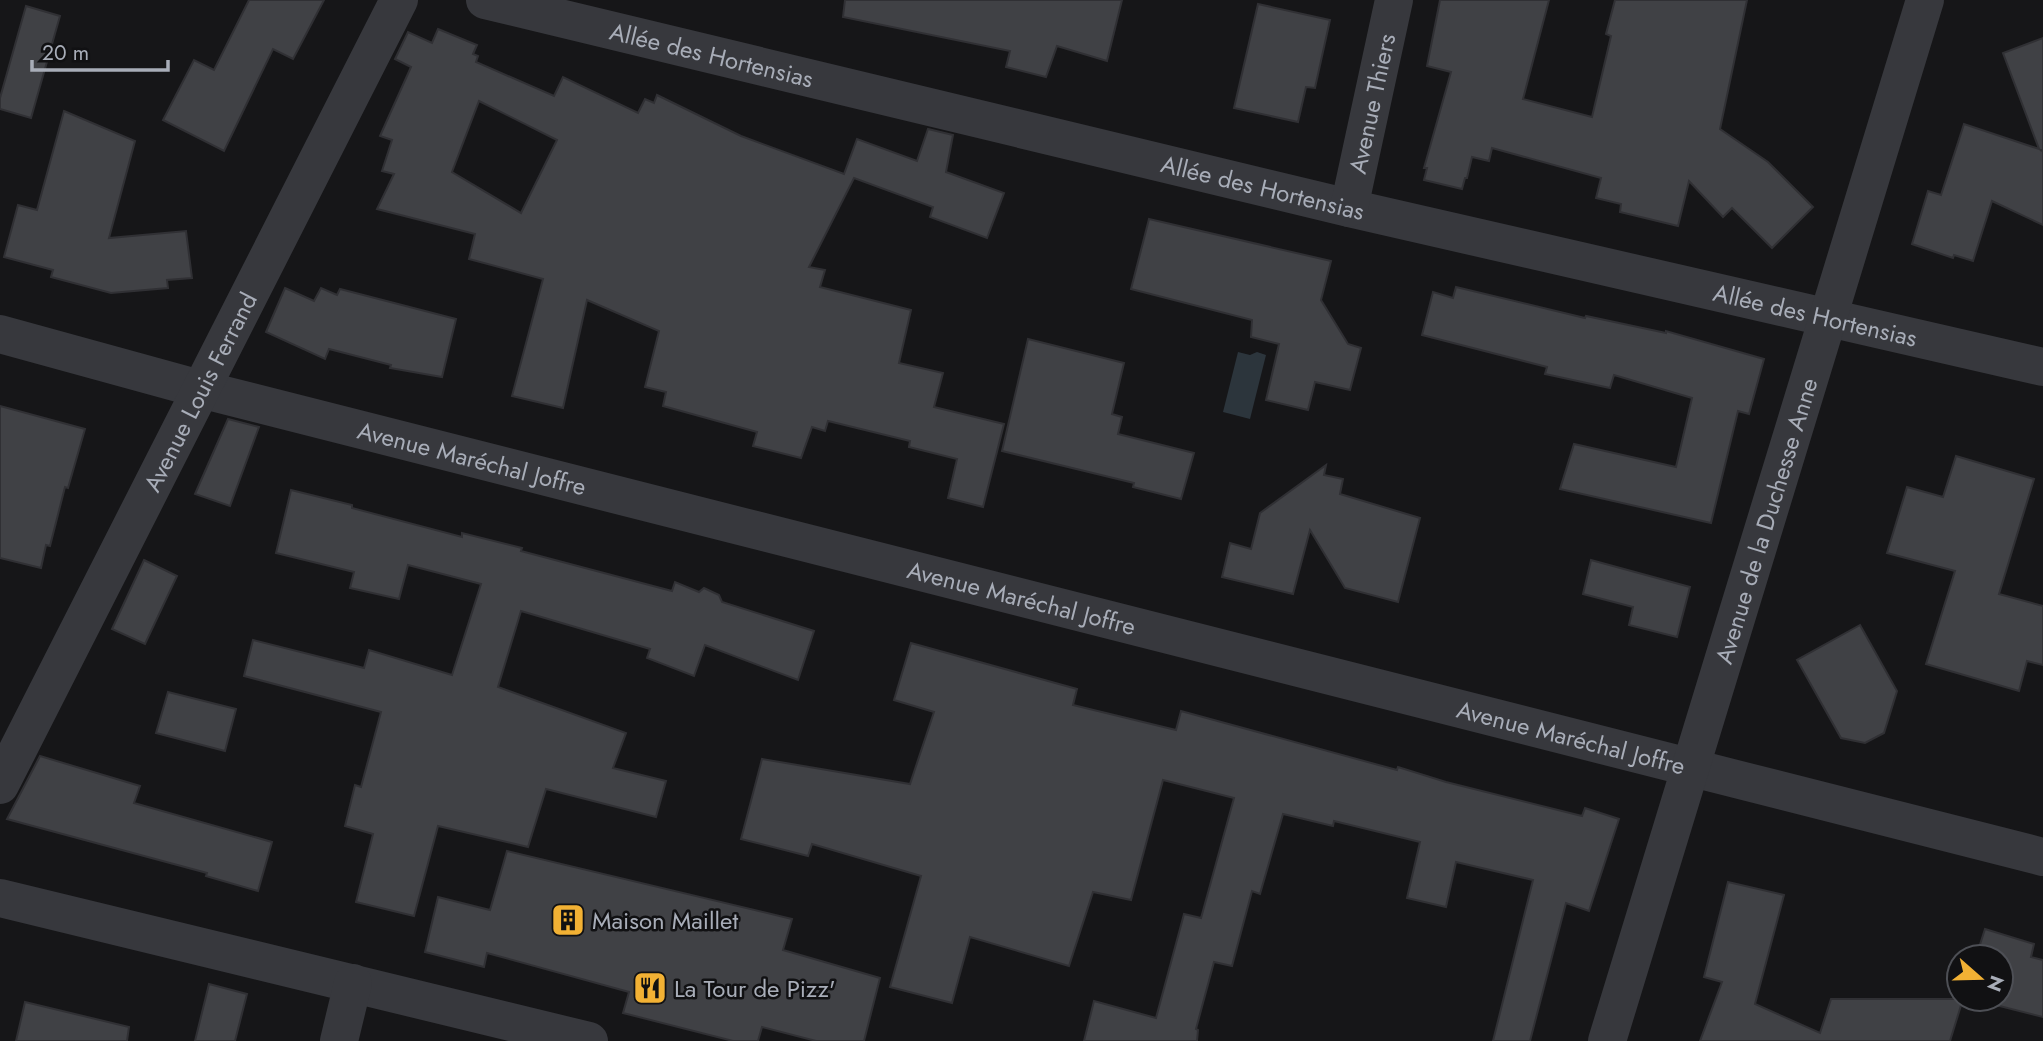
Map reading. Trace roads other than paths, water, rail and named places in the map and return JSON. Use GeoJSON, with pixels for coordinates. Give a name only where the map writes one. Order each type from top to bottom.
{"type":"FeatureCollection","features":[{"type":"Feature","properties":{"kind":"street","name":"Avenue Louis Ferrand"},"geometry":{"type":"LineString","coordinates":[[0,785],[399,0]]}},
{"type":"Feature","properties":{"kind":"street","name":"Allée des Hortensias"},"geometry":{"type":"LineString","coordinates":[[485,0],[1349,208],[2043,367]]}},
{"type":"Feature","properties":{"kind":"street","name":"Avenue Thiers"},"geometry":{"type":"LineString","coordinates":[[1349,208],[1394,0]]}},
{"type":"Feature","properties":{"kind":"street","name":"Avenue de la Duchesse Anne"},"geometry":{"type":"LineString","coordinates":[[1607,1041],[1925,0]]}},
{"type":"Feature","properties":{"kind":"street","name":"Avenue Maréchal Joffre"},"geometry":{"type":"LineString","coordinates":[[0,334],[200,389],[2043,857]]}},
{"type":"Feature","properties":{"kind":"street"},"geometry":{"type":"LineString","coordinates":[[0,898],[589,1041]]}},
{"type":"Feature","properties":{"kind":"street"},"geometry":{"type":"LineString","coordinates":[[339,1041],[353,983]]}},
{"type":"Feature","properties":{"kind":"place","name":"Maison Maillet"},"geometry":{"type":"Point","coordinates":[568,920]}},
{"type":"Feature","properties":{"kind":"place","name":"La Tour de Pizz'"},"geometry":{"type":"Point","coordinates":[650,988]}}]}
